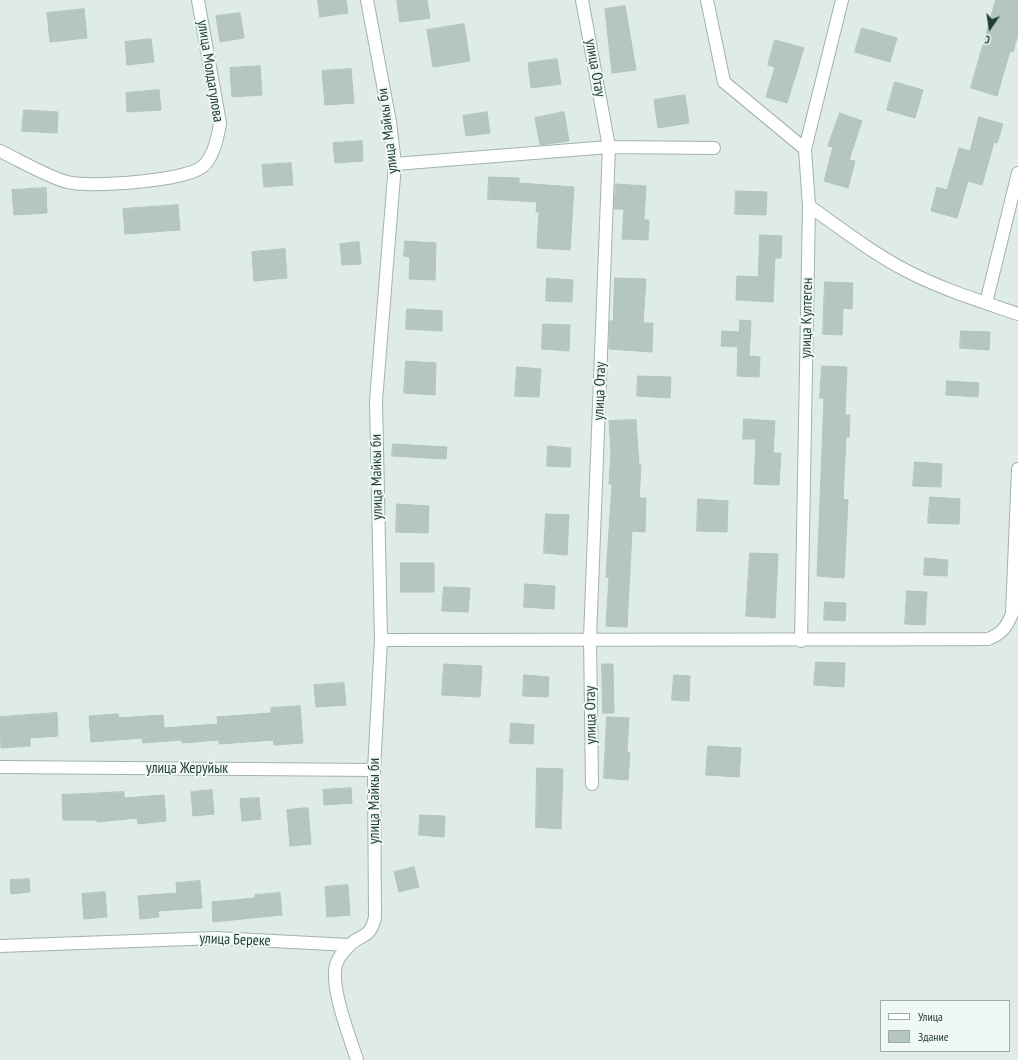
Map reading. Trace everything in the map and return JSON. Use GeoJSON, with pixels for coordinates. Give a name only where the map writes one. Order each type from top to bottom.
{"type":"FeatureCollection","features":[{"type":"Feature","properties":{"kind":"street","name":"улица Молдагулова"},"geometry":{"type":"LineString","coordinates":[[0,151],[65,182],[78,184],[144,182],[195,171],[203,167],[208,161],[219,135],[220,123],[198,0]]}},
{"type":"Feature","properties":{"kind":"street","name":"улица Майкы би"},"geometry":{"type":"LineString","coordinates":[[349,945],[370,932],[375,917],[374,770],[381,640],[376,401],[395,164],[390,122],[367,0]]}},
{"type":"Feature","properties":{"kind":"street","name":"улица Отау"},"geometry":{"type":"LineString","coordinates":[[582,0],[609,147],[590,638],[592,784]]}},
{"type":"Feature","properties":{"kind":"street"},"geometry":{"type":"LineString","coordinates":[[706,0],[724,82],[805,149]]}},
{"type":"Feature","properties":{"kind":"street","name":"улица Култеген"},"geometry":{"type":"LineString","coordinates":[[801,641],[809,206],[805,149],[842,0]]}},
{"type":"Feature","properties":{"kind":"street"},"geometry":{"type":"LineString","coordinates":[[395,164],[609,147],[714,148]]}},
{"type":"Feature","properties":{"kind":"street"},"geometry":{"type":"LineString","coordinates":[[986,303],[1018,173]]}},
{"type":"Feature","properties":{"kind":"street"},"geometry":{"type":"LineString","coordinates":[[809,206],[876,253],[904,270],[932,283],[1018,314]]}},
{"type":"Feature","properties":{"kind":"street"},"geometry":{"type":"LineString","coordinates":[[381,640],[590,638],[801,641],[988,638],[997,636],[1003,631],[1012,614],[1018,469]]}},
{"type":"Feature","properties":{"kind":"street","name":"улица Жеруйык"},"geometry":{"type":"LineString","coordinates":[[0,767],[374,770]]}},
{"type":"Feature","properties":{"kind":"street","name":"улица Береке"},"geometry":{"type":"LineString","coordinates":[[0,946],[216,938],[349,945]]}},
{"type":"Feature","properties":{"kind":"street"},"geometry":{"type":"LineString","coordinates":[[349,945],[337,962],[335,976],[338,996],[357,1060]]}},
{"type":"Feature","properties":{"kind":"building"},"geometry":{"type":"Polygon","coordinates":[[[318,0],[346,0],[348,13],[320,17],[318,0]]]}},
{"type":"Feature","properties":{"kind":"building"},"geometry":{"type":"Polygon","coordinates":[[[397,0],[427,0],[430,18],[400,22],[397,0]]]}},
{"type":"Feature","properties":{"kind":"building"},"geometry":{"type":"Polygon","coordinates":[[[996,0],[1018,0],[1018,34],[1013,52],[1010,51],[997,96],[971,88],[996,0]]]}},
{"type":"Feature","properties":{"kind":"building"},"geometry":{"type":"Polygon","coordinates":[[[625,6],[636,70],[612,73],[605,9],[625,6]]]}},
{"type":"Feature","properties":{"kind":"building"},"geometry":{"type":"Polygon","coordinates":[[[84,9],[87,38],[50,42],[47,13],[84,9]]]}},
{"type":"Feature","properties":{"kind":"building"},"geometry":{"type":"Polygon","coordinates":[[[240,13],[244,38],[220,42],[216,16],[240,13]]]}},
{"type":"Feature","properties":{"kind":"building"},"geometry":{"type":"Polygon","coordinates":[[[464,24],[470,61],[433,67],[427,30],[464,24]]]}},
{"type":"Feature","properties":{"kind":"building"},"geometry":{"type":"Polygon","coordinates":[[[862,28],[897,38],[890,62],[855,52],[862,28]]]}},
{"type":"Feature","properties":{"kind":"building"},"geometry":{"type":"Polygon","coordinates":[[[151,39],[154,62],[127,65],[125,42],[151,39]]]}},
{"type":"Feature","properties":{"kind":"building"},"geometry":{"type":"Polygon","coordinates":[[[775,40],[804,48],[787,103],[766,97],[775,67],[768,65],[775,40]]]}},
{"type":"Feature","properties":{"kind":"building"},"geometry":{"type":"Polygon","coordinates":[[[557,59],[561,84],[531,88],[528,63],[557,59]]]}},
{"type":"Feature","properties":{"kind":"building"},"geometry":{"type":"Polygon","coordinates":[[[260,66],[262,95],[232,97],[230,68],[260,66]]]}},
{"type":"Feature","properties":{"kind":"building"},"geometry":{"type":"Polygon","coordinates":[[[351,69],[354,103],[325,105],[322,71],[351,69]]]}},
{"type":"Feature","properties":{"kind":"building"},"geometry":{"type":"Polygon","coordinates":[[[895,82],[923,90],[915,118],[887,110],[895,82]]]}},
{"type":"Feature","properties":{"kind":"building"},"geometry":{"type":"Polygon","coordinates":[[[159,90],[161,110],[127,112],[126,93],[159,90]]]}},
{"type":"Feature","properties":{"kind":"building"},"geometry":{"type":"Polygon","coordinates":[[[685,95],[689,123],[658,128],[654,100],[685,95]]]}},
{"type":"Feature","properties":{"kind":"building"},"geometry":{"type":"Polygon","coordinates":[[[24,110],[58,112],[57,133],[22,131],[24,110]]]}},
{"type":"Feature","properties":{"kind":"building"},"geometry":{"type":"Polygon","coordinates":[[[487,112],[490,133],[466,136],[463,116],[487,112]]]}},
{"type":"Feature","properties":{"kind":"building"},"geometry":{"type":"Polygon","coordinates":[[[564,112],[569,141],[540,145],[535,118],[564,112]]]}},
{"type":"Feature","properties":{"kind":"building"},"geometry":{"type":"Polygon","coordinates":[[[840,113],[862,121],[849,160],[855,161],[848,188],[824,181],[833,147],[828,146],[840,113]]]}},
{"type":"Feature","properties":{"kind":"building"},"geometry":{"type":"Polygon","coordinates":[[[979,117],[1003,124],[997,143],[994,142],[982,185],[968,181],[957,218],[931,211],[937,187],[947,190],[959,148],[970,151],[979,117]]]}},
{"type":"Feature","properties":{"kind":"building"},"geometry":{"type":"Polygon","coordinates":[[[362,141],[363,161],[335,163],[333,143],[362,141]]]}},
{"type":"Feature","properties":{"kind":"building"},"geometry":{"type":"Polygon","coordinates":[[[291,163],[293,185],[264,187],[262,165],[291,163]]]}},
{"type":"Feature","properties":{"kind":"building"},"geometry":{"type":"Polygon","coordinates":[[[489,177],[519,178],[519,183],[574,187],[570,250],[537,248],[539,212],[536,212],[537,202],[488,199],[489,177]]]}},
{"type":"Feature","properties":{"kind":"building"},"geometry":{"type":"Polygon","coordinates":[[[616,184],[646,186],[644,220],[649,220],[648,240],[622,239],[624,209],[614,209],[616,184]]]}},
{"type":"Feature","properties":{"kind":"building"},"geometry":{"type":"Polygon","coordinates":[[[46,188],[47,213],[14,215],[12,190],[46,188]]]}},
{"type":"Feature","properties":{"kind":"building"},"geometry":{"type":"Polygon","coordinates":[[[736,191],[767,192],[766,215],[735,214],[736,191]]]}},
{"type":"Feature","properties":{"kind":"building"},"geometry":{"type":"Polygon","coordinates":[[[178,205],[180,230],[125,234],[123,209],[178,205]]]}},
{"type":"Feature","properties":{"kind":"building"},"geometry":{"type":"Polygon","coordinates":[[[760,235],[782,236],[781,258],[775,258],[773,302],[736,300],[737,276],[758,277],[760,235]]]}},
{"type":"Feature","properties":{"kind":"building"},"geometry":{"type":"Polygon","coordinates":[[[405,241],[436,243],[435,280],[409,279],[410,257],[404,256],[405,241]]]}},
{"type":"Feature","properties":{"kind":"building"},"geometry":{"type":"Polygon","coordinates":[[[359,242],[361,264],[342,265],[340,244],[359,242]]]}},
{"type":"Feature","properties":{"kind":"building"},"geometry":{"type":"Polygon","coordinates":[[[285,249],[287,278],[254,281],[252,252],[285,249]]]}},
{"type":"Feature","properties":{"kind":"building"},"geometry":{"type":"Polygon","coordinates":[[[547,278],[573,280],[572,302],[546,301],[547,278]]]}},
{"type":"Feature","properties":{"kind":"building"},"geometry":{"type":"Polygon","coordinates":[[[615,278],[646,279],[643,323],[653,323],[652,352],[609,349],[610,321],[613,321],[615,278]]]}},
{"type":"Feature","properties":{"kind":"building"},"geometry":{"type":"Polygon","coordinates":[[[825,282],[853,283],[852,309],[843,308],[842,335],[823,334],[825,282]]]}},
{"type":"Feature","properties":{"kind":"building"},"geometry":{"type":"Polygon","coordinates":[[[407,309],[442,311],[442,331],[406,329],[407,309]]]}},
{"type":"Feature","properties":{"kind":"building"},"geometry":{"type":"Polygon","coordinates":[[[740,320],[751,321],[749,356],[760,357],[759,377],[737,376],[738,347],[721,346],[722,331],[739,332],[740,320]]]}},
{"type":"Feature","properties":{"kind":"building"},"geometry":{"type":"Polygon","coordinates":[[[543,324],[570,325],[569,351],[542,349],[543,324]]]}},
{"type":"Feature","properties":{"kind":"building"},"geometry":{"type":"Polygon","coordinates":[[[961,331],[990,332],[989,350],[960,348],[961,331]]]}},
{"type":"Feature","properties":{"kind":"building"},"geometry":{"type":"Polygon","coordinates":[[[406,361],[436,363],[435,395],[404,393],[406,361]]]}},
{"type":"Feature","properties":{"kind":"building"},"geometry":{"type":"Polygon","coordinates":[[[822,366],[847,367],[845,415],[850,415],[849,437],[846,437],[843,499],[848,500],[844,578],[817,576],[824,398],[820,398],[822,366]]]}},
{"type":"Feature","properties":{"kind":"building"},"geometry":{"type":"Polygon","coordinates":[[[517,367],[541,369],[539,397],[515,396],[517,367]]]}},
{"type":"Feature","properties":{"kind":"building"},"geometry":{"type":"Polygon","coordinates":[[[638,376],[671,377],[670,398],[637,396],[638,376]]]}},
{"type":"Feature","properties":{"kind":"building"},"geometry":{"type":"Polygon","coordinates":[[[947,381],[979,383],[978,397],[946,395],[947,381]]]}},
{"type":"Feature","properties":{"kind":"building"},"geometry":{"type":"Polygon","coordinates":[[[744,419],[775,421],[773,453],[781,453],[779,485],[754,484],[756,439],[743,439],[744,419]]]}},
{"type":"Feature","properties":{"kind":"building"},"geometry":{"type":"Polygon","coordinates":[[[636,420],[639,465],[641,465],[639,498],[646,498],[645,532],[632,531],[627,627],[606,626],[609,578],[606,577],[612,484],[609,484],[611,452],[609,421],[636,420]]]}},
{"type":"Feature","properties":{"kind":"building"},"geometry":{"type":"Polygon","coordinates":[[[393,444],[447,447],[446,459],[392,456],[393,444]]]}},
{"type":"Feature","properties":{"kind":"building"},"geometry":{"type":"Polygon","coordinates":[[[548,446],[571,448],[570,467],[547,466],[548,446]]]}},
{"type":"Feature","properties":{"kind":"building"},"geometry":{"type":"Polygon","coordinates":[[[915,462],[942,464],[941,487],[913,486],[915,462]]]}},
{"type":"Feature","properties":{"kind":"building"},"geometry":{"type":"Polygon","coordinates":[[[930,497],[960,499],[959,524],[928,523],[930,497]]]}},
{"type":"Feature","properties":{"kind":"building"},"geometry":{"type":"Polygon","coordinates":[[[698,499],[728,501],[727,532],[697,531],[698,499]]]}},
{"type":"Feature","properties":{"kind":"building"},"geometry":{"type":"Polygon","coordinates":[[[397,504],[429,506],[428,533],[396,532],[397,504]]]}},
{"type":"Feature","properties":{"kind":"building"},"geometry":{"type":"Polygon","coordinates":[[[546,514],[569,515],[567,555],[544,553],[546,514]]]}},
{"type":"Feature","properties":{"kind":"building"},"geometry":{"type":"Polygon","coordinates":[[[750,553],[778,554],[775,618],[746,616],[750,553]]]}},
{"type":"Feature","properties":{"kind":"building"},"geometry":{"type":"Polygon","coordinates":[[[925,558],[948,560],[947,576],[924,575],[925,558]]]}},
{"type":"Feature","properties":{"kind":"building"},"geometry":{"type":"Polygon","coordinates":[[[401,563],[434,563],[434,592],[401,592],[401,563]]]}},
{"type":"Feature","properties":{"kind":"building"},"geometry":{"type":"Polygon","coordinates":[[[525,584],[555,586],[554,609],[524,607],[525,584]]]}},
{"type":"Feature","properties":{"kind":"building"},"geometry":{"type":"Polygon","coordinates":[[[444,587],[470,588],[468,612],[442,611],[444,587]]]}},
{"type":"Feature","properties":{"kind":"building"},"geometry":{"type":"Polygon","coordinates":[[[907,591],[927,592],[925,625],[905,624],[907,591]]]}},
{"type":"Feature","properties":{"kind":"building"},"geometry":{"type":"Polygon","coordinates":[[[825,602],[846,603],[845,621],[824,620],[825,602]]]}},
{"type":"Feature","properties":{"kind":"building"},"geometry":{"type":"Polygon","coordinates":[[[816,662],[845,663],[844,687],[814,685],[816,662]]]}},
{"type":"Feature","properties":{"kind":"building"},"geometry":{"type":"Polygon","coordinates":[[[444,664],[482,666],[480,697],[442,695],[444,664]]]}},
{"type":"Feature","properties":{"kind":"building"},"geometry":{"type":"Polygon","coordinates":[[[602,664],[613,664],[614,713],[603,713],[602,664]]]}},
{"type":"Feature","properties":{"kind":"building"},"geometry":{"type":"Polygon","coordinates":[[[524,675],[549,677],[548,697],[523,696],[524,675]]]}},
{"type":"Feature","properties":{"kind":"building"},"geometry":{"type":"Polygon","coordinates":[[[674,675],[690,676],[689,701],[672,700],[674,675]]]}},
{"type":"Feature","properties":{"kind":"building"},"geometry":{"type":"Polygon","coordinates":[[[344,683],[346,705],[316,707],[314,685],[344,683]]]}},
{"type":"Feature","properties":{"kind":"building"},"geometry":{"type":"Polygon","coordinates":[[[300,706],[303,743],[274,745],[273,740],[219,744],[219,740],[182,743],[182,740],[143,743],[142,738],[91,742],[89,716],[118,714],[119,718],[163,715],[164,728],[218,724],[217,717],[271,713],[271,708],[300,706]]]}},
{"type":"Feature","properties":{"kind":"building"},"geometry":{"type":"Polygon","coordinates":[[[57,713],[58,736],[30,738],[30,746],[1,748],[0,717],[57,713]]]}},
{"type":"Feature","properties":{"kind":"building"},"geometry":{"type":"Polygon","coordinates":[[[607,717],[629,718],[627,752],[630,753],[628,780],[604,778],[607,717]]]}},
{"type":"Feature","properties":{"kind":"building"},"geometry":{"type":"Polygon","coordinates":[[[511,723],[534,725],[533,744],[510,743],[511,723]]]}},
{"type":"Feature","properties":{"kind":"building"},"geometry":{"type":"Polygon","coordinates":[[[708,746],[741,748],[739,777],[706,775],[708,746]]]}},
{"type":"Feature","properties":{"kind":"building"},"geometry":{"type":"Polygon","coordinates":[[[537,768],[563,769],[561,829],[536,827],[537,768]]]}},
{"type":"Feature","properties":{"kind":"building"},"geometry":{"type":"Polygon","coordinates":[[[351,788],[352,803],[324,805],[323,790],[351,788]]]}},
{"type":"Feature","properties":{"kind":"building"},"geometry":{"type":"Polygon","coordinates":[[[212,790],[214,814],[193,816],[191,792],[212,790]]]}},
{"type":"Feature","properties":{"kind":"building"},"geometry":{"type":"Polygon","coordinates":[[[124,792],[124,798],[164,795],[166,821],[138,824],[137,818],[97,822],[97,820],[63,820],[62,795],[124,792]]]}},
{"type":"Feature","properties":{"kind":"building"},"geometry":{"type":"Polygon","coordinates":[[[259,798],[261,819],[242,821],[240,799],[259,798]]]}},
{"type":"Feature","properties":{"kind":"building"},"geometry":{"type":"Polygon","coordinates":[[[308,808],[311,844],[290,846],[287,810],[308,808]]]}},
{"type":"Feature","properties":{"kind":"building"},"geometry":{"type":"Polygon","coordinates":[[[420,815],[445,816],[444,837],[419,835],[420,815]]]}},
{"type":"Feature","properties":{"kind":"building"},"geometry":{"type":"Polygon","coordinates":[[[414,867],[419,887],[399,892],[394,872],[414,867]]]}},
{"type":"Feature","properties":{"kind":"building"},"geometry":{"type":"Polygon","coordinates":[[[29,879],[30,892],[11,894],[10,880],[29,879]]]}},
{"type":"Feature","properties":{"kind":"building"},"geometry":{"type":"Polygon","coordinates":[[[200,881],[202,908],[158,911],[159,917],[140,919],[138,896],[177,893],[176,883],[200,881]]]}},
{"type":"Feature","properties":{"kind":"building"},"geometry":{"type":"Polygon","coordinates":[[[348,885],[350,915],[327,917],[325,887],[348,885]]]}},
{"type":"Feature","properties":{"kind":"building"},"geometry":{"type":"Polygon","coordinates":[[[105,892],[107,917],[84,919],[82,894],[105,892]]]}},
{"type":"Feature","properties":{"kind":"building"},"geometry":{"type":"Polygon","coordinates":[[[280,893],[282,915],[213,922],[212,902],[255,898],[255,895],[280,893]]]}}]}
